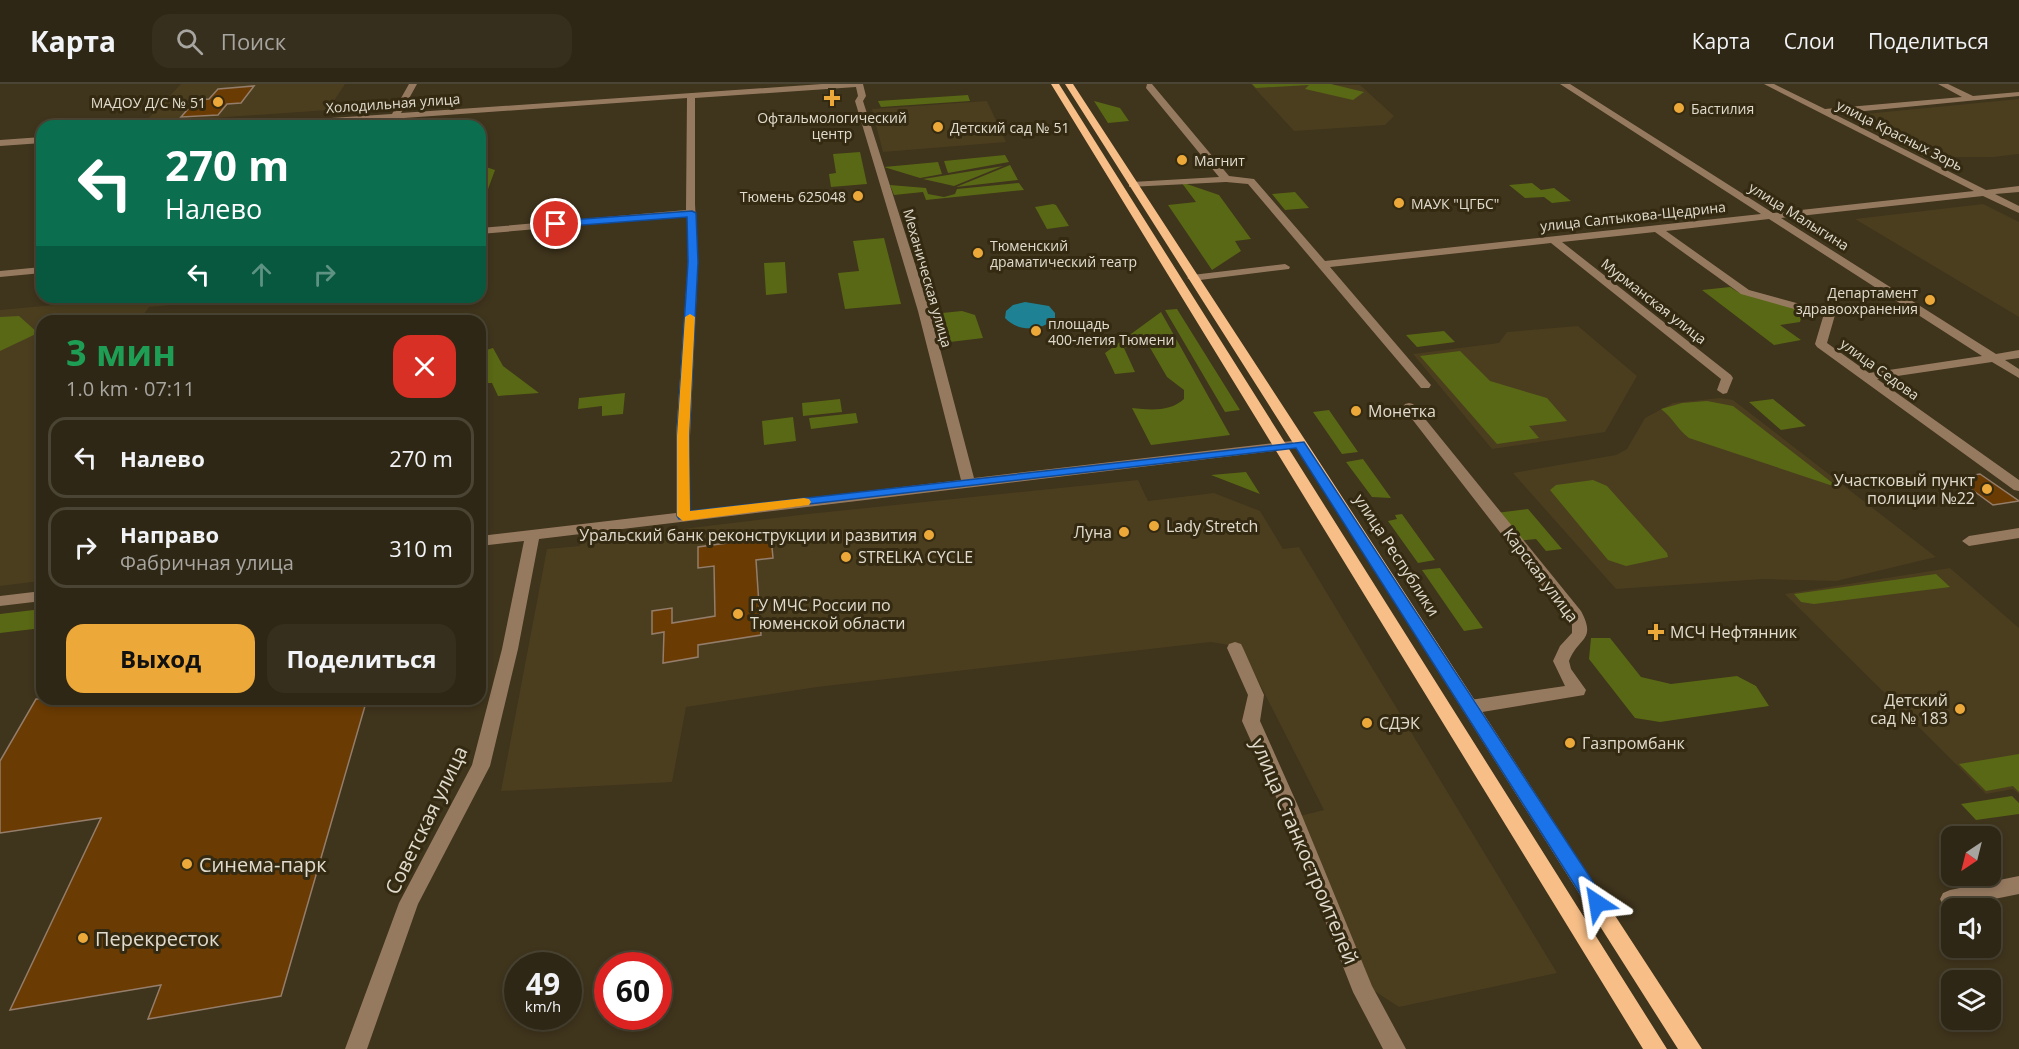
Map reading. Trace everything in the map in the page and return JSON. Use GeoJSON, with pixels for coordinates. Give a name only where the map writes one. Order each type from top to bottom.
{"type":"FeatureCollection","features":[{"type":"Feature","properties":{"kind":"main road"},"geometry":{"type":"LineString","coordinates":[[1055,84],[1656,1049]]}},
{"type":"Feature","properties":{"kind":"main road","name":"улица Республики"},"geometry":{"type":"LineString","coordinates":[[1069,84],[1690,1049]]}},
{"type":"Feature","properties":{"kind":"street"},"geometry":{"type":"LineString","coordinates":[[395,116],[412,84]]}},
{"type":"Feature","properties":{"kind":"street","name":"Холодильная улица"},"geometry":{"type":"LineString","coordinates":[[341,120],[474,114],[858,84]]}},
{"type":"Feature","properties":{"kind":"street","name":"Механическая улица"},"geometry":{"type":"LineString","coordinates":[[858,84],[862,96],[859,101],[924,311],[969,482]]}},
{"type":"Feature","properties":{"kind":"street","name":"улица Малыгина"},"geometry":{"type":"LineString","coordinates":[[1564,84],[2019,374]]}},
{"type":"Feature","properties":{"kind":"street","name":"улица Красных Зорь"},"geometry":{"type":"LineString","coordinates":[[1768,84],[2019,210]]}},
{"type":"Feature","properties":{"kind":"street"},"geometry":{"type":"LineString","coordinates":[[1942,84],[1971,98]]}},
{"type":"Feature","properties":{"kind":"street"},"geometry":{"type":"LineString","coordinates":[[1149,86],[1226,179]]}},
{"type":"Feature","properties":{"kind":"street"},"geometry":{"type":"LineString","coordinates":[[1824,112],[2019,94]]}},
{"type":"Feature","properties":{"kind":"street"},"geometry":{"type":"LineString","coordinates":[[683,516],[683,436],[693,262],[691,96]]}},
{"type":"Feature","properties":{"kind":"street"},"geometry":{"type":"LineString","coordinates":[[0,143],[36,140]]}},
{"type":"Feature","properties":{"kind":"street"},"geometry":{"type":"LineString","coordinates":[[0,152],[12,142]]}},
{"type":"Feature","properties":{"kind":"street"},"geometry":{"type":"LineString","coordinates":[[1132,185],[1226,179],[1251,181],[1425,385]]}},
{"type":"Feature","properties":{"kind":"street","name":"улица Салтыкова-Щедрина"},"geometry":{"type":"LineString","coordinates":[[1322,265],[2019,189]]}},
{"type":"Feature","properties":{"kind":"street"},"geometry":{"type":"LineString","coordinates":[[486,230],[692,213]]}},
{"type":"Feature","properties":{"kind":"street","name":"улица Седова"},"geometry":{"type":"LineString","coordinates":[[1656,228],[1745,292],[1829,315],[1821,344],[2019,487]]}},
{"type":"Feature","properties":{"kind":"street","name":"Мурманская улица"},"geometry":{"type":"LineString","coordinates":[[1553,240],[1727,378],[1723,390]]}},
{"type":"Feature","properties":{"kind":"street"},"geometry":{"type":"LineString","coordinates":[[1192,278],[1285,267]]}},
{"type":"Feature","properties":{"kind":"street"},"geometry":{"type":"LineString","coordinates":[[0,274],[36,271]]}},
{"type":"Feature","properties":{"kind":"street"},"geometry":{"type":"LineString","coordinates":[[1866,377],[2019,354]]}},
{"type":"Feature","properties":{"kind":"street","name":"Карская улица"},"geometry":{"type":"LineString","coordinates":[[1409,407],[1575,615],[1580,625],[1580,634],[1564,650],[1560,658],[1562,669],[1578,690],[1470,707]]}},
{"type":"Feature","properties":{"kind":"street"},"geometry":{"type":"LineString","coordinates":[[486,540],[1300,444]]}},
{"type":"Feature","properties":{"kind":"street"},"geometry":{"type":"LineString","coordinates":[[1969,541],[2019,533]]}},
{"type":"Feature","properties":{"kind":"street","name":"Советская улица"},"geometry":{"type":"LineString","coordinates":[[356,1049],[410,903],[446,829],[481,766],[510,649],[532,536]]}},
{"type":"Feature","properties":{"kind":"street"},"geometry":{"type":"LineString","coordinates":[[0,601],[36,597]]}},
{"type":"Feature","properties":{"kind":"street","name":"улица Станкостроителей"},"geometry":{"type":"LineString","coordinates":[[1235,648],[1256,695],[1251,721],[1289,806],[1364,992],[1395,1049]]}},
{"type":"Feature","properties":{"kind":"street"},"geometry":{"type":"LineString","coordinates":[[1955,898],[2019,885]]}},
{"type":"Feature","properties":{"kind":"shaded area"},"geometry":{"type":"Polygon","coordinates":[[[181,84],[345,84],[328,110],[186,120],[147,120],[181,84]]]}},
{"type":"Feature","properties":{"kind":"shaded area"},"geometry":{"type":"Polygon","coordinates":[[[1251,84],[1360,85],[1394,116],[1385,125],[1294,131],[1251,84]]]}},
{"type":"Feature","properties":{"kind":"shaded area"},"geometry":{"type":"Polygon","coordinates":[[[2019,99],[2019,154],[1993,157],[1923,157],[1844,116],[2019,99]]]}},
{"type":"Feature","properties":{"kind":"shaded area","name":"Детский сад № 51"},"geometry":{"type":"Polygon","coordinates":[[[987,101],[1006,142],[883,152],[872,109],[987,101]]]}},
{"type":"Feature","properties":{"kind":"shaded area"},"geometry":{"type":"Polygon","coordinates":[[[1983,204],[2019,222],[2019,317],[1855,219],[1983,204]]]}},
{"type":"Feature","properties":{"kind":"shaded area"},"geometry":{"type":"Polygon","coordinates":[[[76,303],[192,303],[149,307],[143,315],[36,315],[36,582],[0,586],[0,310],[76,303]]]}},
{"type":"Feature","properties":{"kind":"shaded area"},"geometry":{"type":"Polygon","coordinates":[[[1578,326],[1637,376],[1605,432],[1492,449],[1413,354],[1499,343],[1507,332],[1578,326]]]}},
{"type":"Feature","properties":{"kind":"shaded area"},"geometry":{"type":"Polygon","coordinates":[[[1720,398],[1733,400],[1936,557],[1836,581],[1763,579],[1616,589],[1513,473],[1616,455],[1627,449],[1645,418],[1673,403],[1720,398]]]}},
{"type":"Feature","properties":{"kind":"shaded area"},"geometry":{"type":"Polygon","coordinates":[[[1138,480],[1148,501],[1214,493],[1260,511],[1283,549],[1299,547],[1557,973],[1399,1007],[1373,990],[1300,816],[1324,810],[1241,647],[1211,642],[817,687],[686,707],[672,782],[501,791],[547,549],[580,546],[581,541],[808,514],[1138,480]]]}},
{"type":"Feature","properties":{"kind":"shaded area","name":"Детский сад № 183"},"geometry":{"type":"Polygon","coordinates":[[[1950,568],[2019,628],[2019,794],[2013,789],[1986,794],[1785,594],[1950,568]]]}},
{"type":"Feature","properties":{"kind":"green space"},"geometry":{"type":"Polygon","coordinates":[[[1252,84],[1331,84],[1364,92],[1353,100],[1305,89],[1309,85],[1256,88],[1252,84]]]}},
{"type":"Feature","properties":{"kind":"green space"},"geometry":{"type":"Polygon","coordinates":[[[968,95],[970,101],[881,107],[878,101],[968,95]]]}},
{"type":"Feature","properties":{"kind":"green space"},"geometry":{"type":"Polygon","coordinates":[[[1094,101],[1120,108],[1129,121],[1108,123],[1094,101]]]}},
{"type":"Feature","properties":{"kind":"green space"},"geometry":{"type":"Polygon","coordinates":[[[860,152],[867,184],[831,187],[829,174],[836,173],[833,154],[860,152]]]}},
{"type":"Feature","properties":{"kind":"green space"},"geometry":{"type":"Polygon","coordinates":[[[1005,155],[1009,162],[948,173],[944,161],[1005,155]]]}},
{"type":"Feature","properties":{"kind":"green space"},"geometry":{"type":"Polygon","coordinates":[[[938,162],[942,174],[920,178],[884,167],[938,162]]]}},
{"type":"Feature","properties":{"kind":"green space"},"geometry":{"type":"Polygon","coordinates":[[[1010,165],[1018,180],[956,187],[1010,165]]]}},
{"type":"Feature","properties":{"kind":"green space"},"geometry":{"type":"Polygon","coordinates":[[[1003,166],[954,186],[923,179],[1003,166]]]}},
{"type":"Feature","properties":{"kind":"green space"},"geometry":{"type":"Polygon","coordinates":[[[486,167],[495,170],[486,195],[486,167]]]}},
{"type":"Feature","properties":{"kind":"green space"},"geometry":{"type":"Polygon","coordinates":[[[1181,182],[1219,195],[1251,239],[1235,241],[1241,251],[1212,270],[1168,205],[1196,202],[1181,182]]]}},
{"type":"Feature","properties":{"kind":"green space"},"geometry":{"type":"Polygon","coordinates":[[[1019,183],[1024,190],[926,200],[923,192],[894,195],[890,185],[926,188],[928,194],[944,197],[955,194],[957,189],[1019,183]]]}},
{"type":"Feature","properties":{"kind":"green space"},"geometry":{"type":"Polygon","coordinates":[[[1532,183],[1541,190],[1554,188],[1571,201],[1552,203],[1544,197],[1525,198],[1509,185],[1532,183]]]}},
{"type":"Feature","properties":{"kind":"green space"},"geometry":{"type":"Polygon","coordinates":[[[1295,192],[1309,208],[1285,210],[1272,194],[1295,192]]]}},
{"type":"Feature","properties":{"kind":"green space"},"geometry":{"type":"Polygon","coordinates":[[[1056,205],[1069,226],[1047,229],[1035,207],[1056,205]]]}},
{"type":"Feature","properties":{"kind":"green space"},"geometry":{"type":"Polygon","coordinates":[[[884,238],[901,304],[845,309],[838,273],[859,271],[853,241],[884,238]]]}},
{"type":"Feature","properties":{"kind":"green space"},"geometry":{"type":"Polygon","coordinates":[[[785,262],[787,293],[766,295],[764,263],[785,262]]]}},
{"type":"Feature","properties":{"kind":"green space"},"geometry":{"type":"Polygon","coordinates":[[[1730,287],[1738,292],[1803,310],[1800,322],[1780,325],[1801,340],[1774,345],[1702,290],[1730,287]]]}},
{"type":"Feature","properties":{"kind":"green space"},"geometry":{"type":"Polygon","coordinates":[[[1177,309],[1240,410],[1225,412],[1165,310],[1177,309]]]}},
{"type":"Feature","properties":{"kind":"green space"},"geometry":{"type":"Polygon","coordinates":[[[962,311],[975,315],[983,338],[950,342],[942,313],[962,311]]]}},
{"type":"Feature","properties":{"kind":"green space"},"geometry":{"type":"Polygon","coordinates":[[[1161,312],[1230,435],[1151,445],[1132,408],[1153,409],[1172,406],[1184,399],[1184,390],[1167,377],[1149,346],[1124,348],[1135,372],[1115,374],[1105,353],[1161,312]]]}},
{"type":"Feature","properties":{"kind":"green space"},"geometry":{"type":"Polygon","coordinates":[[[19,316],[36,331],[36,334],[0,351],[0,317],[19,316]]]}},
{"type":"Feature","properties":{"kind":"green space"},"geometry":{"type":"Polygon","coordinates":[[[1444,331],[1455,342],[1417,347],[1406,335],[1444,331]]]}},
{"type":"Feature","properties":{"kind":"green space"},"geometry":{"type":"Polygon","coordinates":[[[493,348],[503,366],[539,393],[498,396],[492,383],[486,383],[486,350],[493,348]]]}},
{"type":"Feature","properties":{"kind":"green space"},"geometry":{"type":"Polygon","coordinates":[[[1460,351],[1490,381],[1547,398],[1567,421],[1529,426],[1539,438],[1497,444],[1420,356],[1460,351]]]}},
{"type":"Feature","properties":{"kind":"green space"},"geometry":{"type":"Polygon","coordinates":[[[625,393],[623,414],[602,416],[602,406],[578,409],[579,398],[625,393]]]}},
{"type":"Feature","properties":{"kind":"green space"},"geometry":{"type":"Polygon","coordinates":[[[840,399],[842,412],[803,416],[802,403],[840,399]]]}},
{"type":"Feature","properties":{"kind":"green space"},"geometry":{"type":"Polygon","coordinates":[[[1773,399],[1806,426],[1781,430],[1749,402],[1773,399]]]}},
{"type":"Feature","properties":{"kind":"green space"},"geometry":{"type":"Polygon","coordinates":[[[1707,401],[1733,406],[1839,488],[1689,438],[1661,409],[1682,403],[1707,401]]]}},
{"type":"Feature","properties":{"kind":"green space"},"geometry":{"type":"Polygon","coordinates":[[[1329,410],[1358,452],[1342,454],[1313,412],[1329,410]]]}},
{"type":"Feature","properties":{"kind":"green space"},"geometry":{"type":"Polygon","coordinates":[[[856,413],[858,423],[811,429],[809,418],[856,413]]]}},
{"type":"Feature","properties":{"kind":"green space"},"geometry":{"type":"Polygon","coordinates":[[[793,417],[796,441],[764,445],[762,421],[793,417]]]}},
{"type":"Feature","properties":{"kind":"green space"},"geometry":{"type":"Polygon","coordinates":[[[1363,459],[1391,498],[1372,497],[1346,462],[1363,459]]]}},
{"type":"Feature","properties":{"kind":"green space"},"geometry":{"type":"Polygon","coordinates":[[[1246,472],[1260,494],[1211,475],[1246,472]]]}},
{"type":"Feature","properties":{"kind":"green space"},"geometry":{"type":"Polygon","coordinates":[[[1593,480],[1607,486],[1667,553],[1668,557],[1626,566],[1608,560],[1550,490],[1556,485],[1593,480]]]}},
{"type":"Feature","properties":{"kind":"green space"},"geometry":{"type":"Polygon","coordinates":[[[1528,509],[1562,549],[1546,551],[1536,539],[1518,541],[1496,513],[1528,509]]]}},
{"type":"Feature","properties":{"kind":"green space"},"geometry":{"type":"Polygon","coordinates":[[[1402,514],[1435,560],[1418,563],[1388,521],[1397,519],[1395,515],[1402,514]]]}},
{"type":"Feature","properties":{"kind":"green space"},"geometry":{"type":"Polygon","coordinates":[[[1440,568],[1483,628],[1464,631],[1422,570],[1440,568]]]}},
{"type":"Feature","properties":{"kind":"green space"},"geometry":{"type":"Polygon","coordinates":[[[1936,574],[1950,587],[1814,604],[1801,602],[1794,594],[1936,574]]]}},
{"type":"Feature","properties":{"kind":"green space"},"geometry":{"type":"Polygon","coordinates":[[[36,610],[36,629],[0,633],[0,614],[36,610]]]}},
{"type":"Feature","properties":{"kind":"green space"},"geometry":{"type":"Polygon","coordinates":[[[1591,638],[1610,638],[1641,677],[1671,684],[1737,676],[1756,686],[1769,706],[1660,722],[1635,718],[1589,659],[1591,638]]]}},
{"type":"Feature","properties":{"kind":"green space"},"geometry":{"type":"Polygon","coordinates":[[[2019,754],[2019,792],[2013,786],[1986,791],[1959,764],[2019,754]]]}},
{"type":"Feature","properties":{"kind":"green space"},"geometry":{"type":"Polygon","coordinates":[[[2012,796],[2019,803],[2019,814],[1976,820],[1961,804],[2012,796]]]}},
{"type":"Feature","properties":{"kind":"water"},"geometry":{"type":"Polygon","coordinates":[[[1025,302],[1049,306],[1055,313],[1055,319],[1036,328],[1023,328],[1010,323],[1005,318],[1006,311],[1013,305],[1025,302]]]}},
{"type":"Feature","properties":{"kind":"building","name":"МАДОУ Д/С № 51"},"geometry":{"type":"Polygon","coordinates":[[[254,86],[241,103],[227,104],[218,115],[181,117],[196,100],[209,99],[218,89],[254,86]]]}},
{"type":"Feature","properties":{"kind":"building","name":"Участковый пункт полиции №22"},"geometry":{"type":"Polygon","coordinates":[[[1980,474],[2019,501],[1993,505],[1956,478],[1980,474]]]}},
{"type":"Feature","properties":{"kind":"building","name":"ГУ МЧС России по Тюменской области"},"geometry":{"type":"Polygon","coordinates":[[[771,537],[773,558],[756,560],[761,635],[698,645],[698,657],[663,663],[664,632],[652,634],[652,611],[672,608],[672,623],[715,616],[714,566],[698,568],[698,547],[771,537]]]}},
{"type":"Feature","properties":{"kind":"building"},"geometry":{"type":"Polygon","coordinates":[[[36,699],[36,705],[365,705],[281,996],[148,1019],[161,985],[10,1010],[101,818],[0,833],[0,761],[36,699]]]}},
{"type":"Feature","properties":{"kind":"slow traffic"},"geometry":{"type":"LineString","coordinates":[[690,317],[683,436],[683,516],[804,502]]}},
{"type":"Feature","properties":{"kind":"place","name":"Офтальмологический центр"},"geometry":{"type":"Point","coordinates":[832,98]}},
{"type":"Feature","properties":{"kind":"place","name":"МАДОУ Д/С № 51"},"geometry":{"type":"Point","coordinates":[218,102]}},
{"type":"Feature","properties":{"kind":"place","name":"Бастилия"},"geometry":{"type":"Point","coordinates":[1679,108]}},
{"type":"Feature","properties":{"kind":"place","name":"Детский сад № 51"},"geometry":{"type":"Point","coordinates":[938,127]}},
{"type":"Feature","properties":{"kind":"place","name":"Магнит"},"geometry":{"type":"Point","coordinates":[1182,160]}},
{"type":"Feature","properties":{"kind":"place","name":"Тюмень 625048"},"geometry":{"type":"Point","coordinates":[858,196]}},
{"type":"Feature","properties":{"kind":"place","name":"МАУК \"ЦГБС\""},"geometry":{"type":"Point","coordinates":[1399,203]}},
{"type":"Feature","properties":{"kind":"place","name":"Тюменский драматический театр"},"geometry":{"type":"Point","coordinates":[978,253]}},
{"type":"Feature","properties":{"kind":"place","name":"Департамент здравоохранения"},"geometry":{"type":"Point","coordinates":[1930,300]}},
{"type":"Feature","properties":{"kind":"place","name":"площадь 400-летия Тюмени"},"geometry":{"type":"Point","coordinates":[1036,331]}},
{"type":"Feature","properties":{"kind":"place","name":"Монетка"},"geometry":{"type":"Point","coordinates":[1356,411]}},
{"type":"Feature","properties":{"kind":"place","name":"Участковый пункт полиции №22"},"geometry":{"type":"Point","coordinates":[1987,489]}},
{"type":"Feature","properties":{"kind":"place","name":"Lady Stretch"},"geometry":{"type":"Point","coordinates":[1154,526]}},
{"type":"Feature","properties":{"kind":"place","name":"Луна"},"geometry":{"type":"Point","coordinates":[1124,532]}},
{"type":"Feature","properties":{"kind":"place","name":"Уральский банк реконструкции и развития"},"geometry":{"type":"Point","coordinates":[929,535]}},
{"type":"Feature","properties":{"kind":"place","name":"STRELKA CYCLE"},"geometry":{"type":"Point","coordinates":[846,557]}},
{"type":"Feature","properties":{"kind":"place","name":"ГУ МЧС России по Тюменской области"},"geometry":{"type":"Point","coordinates":[738,614]}},
{"type":"Feature","properties":{"kind":"place","name":"МСЧ Нефтянник"},"geometry":{"type":"Point","coordinates":[1656,632]}},
{"type":"Feature","properties":{"kind":"place","name":"Детский сад № 183"},"geometry":{"type":"Point","coordinates":[1960,709]}},
{"type":"Feature","properties":{"kind":"place","name":"СДЭК"},"geometry":{"type":"Point","coordinates":[1367,723]}},
{"type":"Feature","properties":{"kind":"place","name":"Газпромбанк"},"geometry":{"type":"Point","coordinates":[1570,743]}},
{"type":"Feature","properties":{"kind":"place","name":"Синема-парк"},"geometry":{"type":"Point","coordinates":[187,864]}},
{"type":"Feature","properties":{"kind":"place","name":"Перекресток"},"geometry":{"type":"Point","coordinates":[83,938]}},
{"type":"Feature","properties":{"kind":"route"},"geometry":{"type":"LineString","coordinates":[[556,224],[692,213],[693,262],[683,436],[683,516],[1300,444],[1597,903]]}}]}
